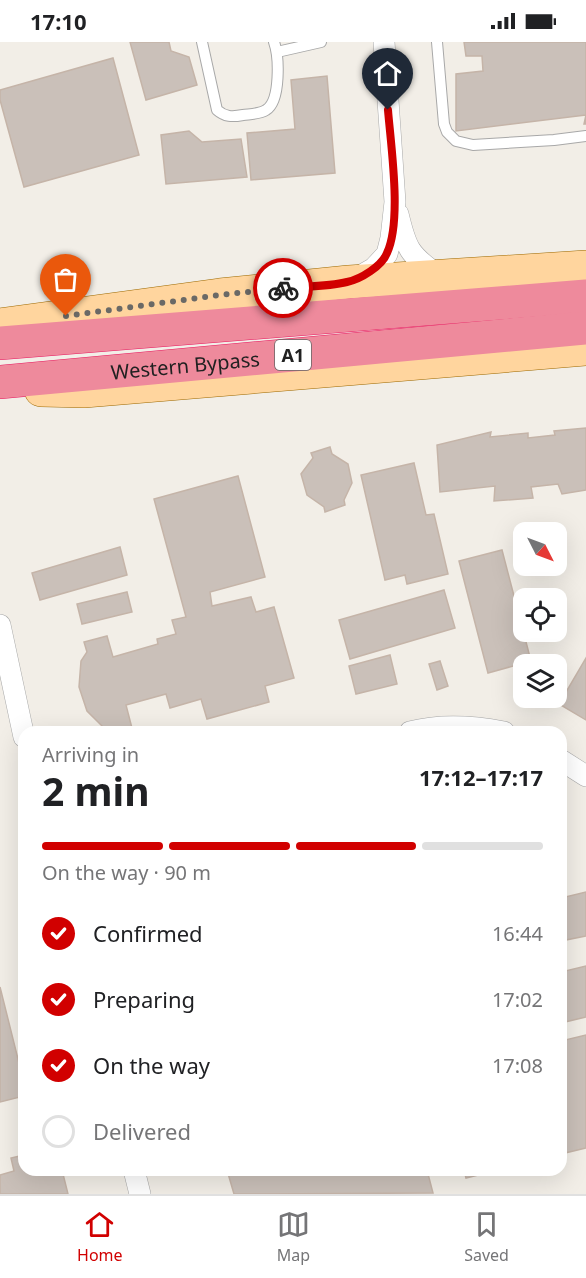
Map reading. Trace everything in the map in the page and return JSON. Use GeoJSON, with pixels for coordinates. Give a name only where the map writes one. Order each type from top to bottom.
{"type":"FeatureCollection","features":[{"type":"Feature","properties":{"kind":"highway","name":"Western Bypass"},"geometry":{"type":"LineString","coordinates":[[0,343],[586,296]]}},
{"type":"Feature","properties":{"kind":"highway","name":"Western Bypass"},"geometry":{"type":"LineString","coordinates":[[0,382],[586,328]]}},
{"type":"Feature","properties":{"kind":"main road"},"geometry":{"type":"LineString","coordinates":[[0,325],[220,295],[349,282],[586,267]]}},
{"type":"Feature","properties":{"kind":"main road"},"geometry":{"type":"LineString","coordinates":[[0,388],[84,391],[586,349]]}},
{"type":"Feature","properties":{"kind":"street"},"geometry":{"type":"LineString","coordinates":[[349,282],[374,268],[387,254],[391,238],[395,202],[384,42]]}},
{"type":"Feature","properties":{"kind":"street"},"geometry":{"type":"LineString","coordinates":[[395,202],[409,250],[418,261],[438,275]]}},
{"type":"Feature","properties":{"kind":"street"},"geometry":{"type":"LineString","coordinates":[[0,625],[22,726]]}},
{"type":"Feature","properties":{"kind":"street"},"geometry":{"type":"LineString","coordinates":[[567,764],[586,776]]}},
{"type":"Feature","properties":{"kind":"street"},"geometry":{"type":"LineString","coordinates":[[136,1176],[140,1194]]}},
{"type":"Feature","properties":{"kind":"lane"},"geometry":{"type":"LineString","coordinates":[[202,42],[217,110],[222,115],[232,117],[268,110],[272,104],[278,76],[275,47],[321,42]]}},
{"type":"Feature","properties":{"kind":"lane"},"geometry":{"type":"LineString","coordinates":[[437,42],[444,124],[456,141],[473,145],[586,136]]}},
{"type":"Feature","properties":{"kind":"building"},"geometry":{"type":"Polygon","coordinates":[[[130,42],[169,42],[171,51],[189,57],[197,85],[146,100],[130,42]]]}},
{"type":"Feature","properties":{"kind":"building"},"geometry":{"type":"Polygon","coordinates":[[[464,42],[586,42],[586,115],[456,131],[456,74],[483,71],[482,56],[466,56],[464,42]]]}},
{"type":"Feature","properties":{"kind":"building"},"geometry":{"type":"Polygon","coordinates":[[[113,58],[139,155],[24,187],[0,100],[0,90],[113,58]]]}},
{"type":"Feature","properties":{"kind":"building"},"geometry":{"type":"Polygon","coordinates":[[[327,76],[335,173],[251,180],[247,133],[295,129],[291,80],[327,76]]]}},
{"type":"Feature","properties":{"kind":"building"},"geometry":{"type":"Polygon","coordinates":[[[189,131],[202,142],[241,139],[247,177],[166,184],[161,135],[189,131]]]}},
{"type":"Feature","properties":{"kind":"building"},"geometry":{"type":"Polygon","coordinates":[[[586,428],[586,490],[562,494],[558,484],[531,487],[533,498],[494,501],[495,486],[440,492],[437,445],[491,432],[490,437],[528,433],[528,438],[555,435],[554,431],[586,428]]]}},
{"type":"Feature","properties":{"kind":"building"},"geometry":{"type":"Polygon","coordinates":[[[330,447],[332,454],[348,464],[352,483],[344,500],[345,505],[325,512],[324,507],[307,495],[301,474],[313,458],[311,453],[330,447]]]}},
{"type":"Feature","properties":{"kind":"building"},"geometry":{"type":"Polygon","coordinates":[[[414,463],[426,515],[434,514],[448,574],[407,584],[405,575],[385,580],[361,475],[414,463]]]}},
{"type":"Feature","properties":{"kind":"building"},"geometry":{"type":"Polygon","coordinates":[[[238,476],[265,577],[210,592],[212,606],[251,597],[256,612],[274,607],[294,678],[265,686],[269,702],[207,719],[201,699],[170,708],[166,694],[126,705],[131,726],[102,726],[87,711],[79,687],[81,661],[87,652],[84,642],[107,636],[113,657],[158,644],[157,639],[176,634],[172,620],[186,617],[154,499],[238,476]]]}},
{"type":"Feature","properties":{"kind":"building"},"geometry":{"type":"Polygon","coordinates":[[[120,547],[127,575],[40,600],[32,573],[120,547]]]}},
{"type":"Feature","properties":{"kind":"building"},"geometry":{"type":"Polygon","coordinates":[[[502,550],[513,592],[513,642],[526,642],[529,654],[513,654],[513,666],[488,673],[459,561],[502,550]]]}},
{"type":"Feature","properties":{"kind":"building"},"geometry":{"type":"Polygon","coordinates":[[[444,590],[455,628],[350,659],[339,620],[444,590]]]}},
{"type":"Feature","properties":{"kind":"building"},"geometry":{"type":"Polygon","coordinates":[[[127,592],[132,612],[82,624],[77,604],[127,592]]]}},
{"type":"Feature","properties":{"kind":"building"},"geometry":{"type":"Polygon","coordinates":[[[390,655],[397,684],[356,694],[349,666],[390,655]]]}},
{"type":"Feature","properties":{"kind":"building"},"geometry":{"type":"Polygon","coordinates":[[[586,658],[586,720],[566,708],[567,690],[586,658]]]}},
{"type":"Feature","properties":{"kind":"building"},"geometry":{"type":"Polygon","coordinates":[[[440,661],[448,686],[437,690],[429,664],[440,661]]]}},
{"type":"Feature","properties":{"kind":"building"},"geometry":{"type":"Polygon","coordinates":[[[586,892],[586,936],[567,940],[567,897],[586,892]]]}},
{"type":"Feature","properties":{"kind":"building"},"geometry":{"type":"Polygon","coordinates":[[[586,966],[586,1017],[567,1022],[567,971],[586,966]]]}},
{"type":"Feature","properties":{"kind":"building"},"geometry":{"type":"Polygon","coordinates":[[[0,987],[18,1059],[18,1098],[0,1102],[0,987]]]}},
{"type":"Feature","properties":{"kind":"building"},"geometry":{"type":"Polygon","coordinates":[[[586,1035],[586,1148],[567,1153],[567,1040],[586,1035]]]}},
{"type":"Feature","properties":{"kind":"building"},"geometry":{"type":"Polygon","coordinates":[[[18,1156],[18,1176],[64,1176],[68,1194],[0,1194],[0,1175],[14,1171],[11,1158],[18,1156]]]}},
{"type":"Feature","properties":{"kind":"building"},"geometry":{"type":"Polygon","coordinates":[[[229,1176],[429,1176],[433,1193],[234,1194],[229,1176]]]}},
{"type":"Feature","properties":{"kind":"way so far"},"geometry":{"type":"LineString","coordinates":[[66,316],[283,288]]}},
{"type":"Feature","properties":{"kind":"route"},"geometry":{"type":"LineString","coordinates":[[283,288],[349,282],[374,268],[387,254],[395,202],[388,110]]}}]}
